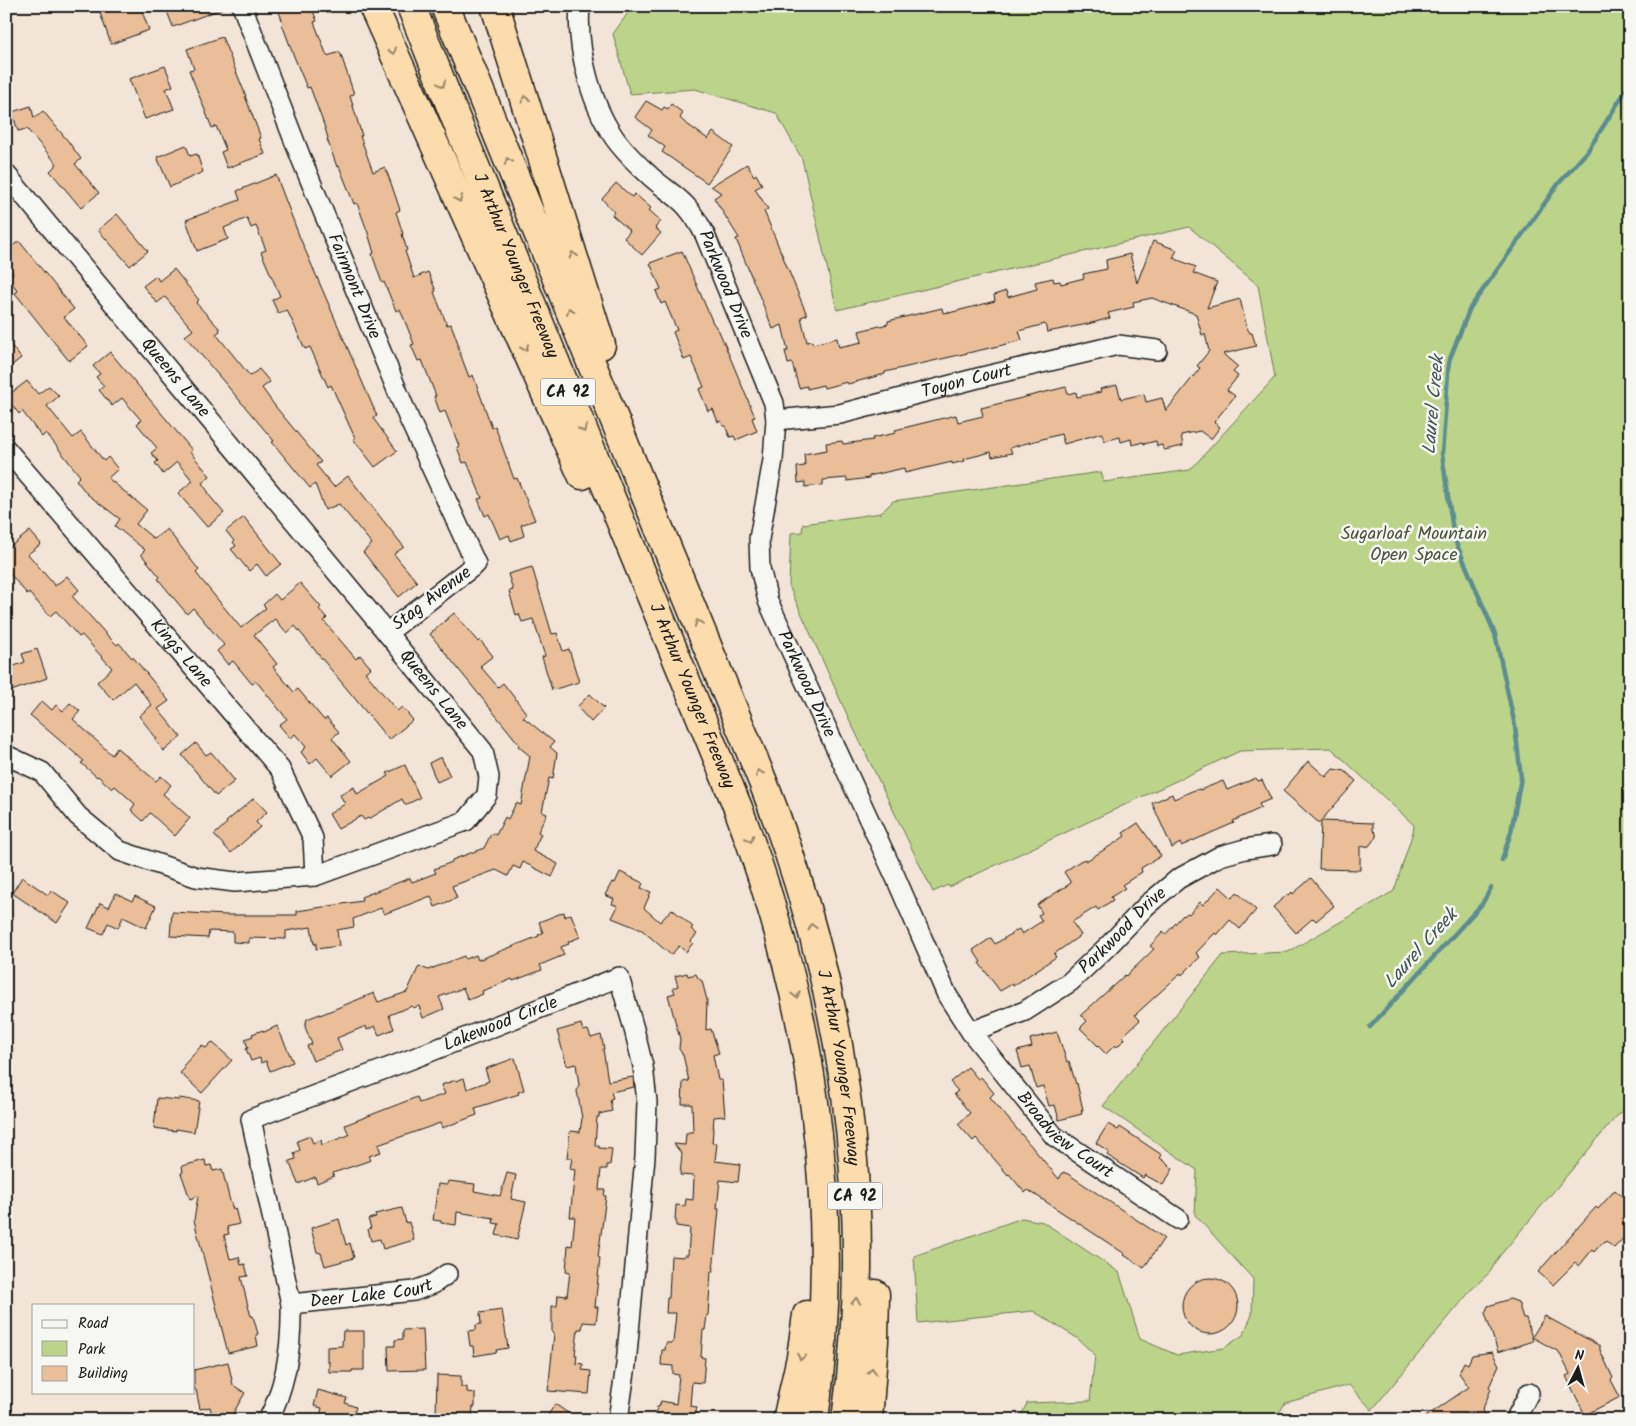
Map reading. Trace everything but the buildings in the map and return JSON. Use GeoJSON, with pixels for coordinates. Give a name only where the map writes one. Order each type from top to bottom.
{"type":"FeatureCollection","features":[{"type":"Feature","properties":{"kind":"highway"},"geometry":{"type":"LineString","coordinates":[[373,6],[610,538],[726,777]]}},
{"type":"Feature","properties":{"kind":"highway","name":"J Arthur Younger Freeway"},"geometry":{"type":"LineString","coordinates":[[411,6],[726,777],[750,839],[778,926],[797,999],[809,1064],[820,1156],[824,1230],[822,1330],[814,1420]]}},
{"type":"Feature","properties":{"kind":"highway","name":"J Arthur Younger Freeway"},"geometry":{"type":"LineString","coordinates":[[445,6],[775,813],[807,909],[824,974],[844,1074],[852,1141],[856,1199],[857,1276],[851,1376],[846,1420]]}},
{"type":"Feature","properties":{"kind":"highway"},"geometry":{"type":"LineString","coordinates":[[495,6],[648,502]]}},
{"type":"Feature","properties":{"kind":"highway"},"geometry":{"type":"LineString","coordinates":[[824,974],[858,1081],[869,1150],[875,1280],[874,1341],[868,1420]]}},
{"type":"Feature","properties":{"kind":"highway"},"geometry":{"type":"LineString","coordinates":[[787,1420],[805,1333],[812,1268],[813,1224],[809,1064]]}},
{"type":"Feature","properties":{"kind":"street","name":"Fairmont Drive"},"geometry":{"type":"LineString","coordinates":[[242,6],[301,158],[410,419],[476,564]]}},
{"type":"Feature","properties":{"kind":"street","name":"Parkwood Drive"},"geometry":{"type":"LineString","coordinates":[[580,6],[583,58],[592,92],[608,126],[618,143],[634,161],[686,206],[697,220],[705,235],[774,403],[776,420],[773,460],[760,539],[760,568],[768,601],[947,995],[971,1032],[1026,1011],[1070,982],[1147,905],[1178,879],[1220,856],[1272,844]]}},
{"type":"Feature","properties":{"kind":"street","name":"Queens Lane"},"geometry":{"type":"LineString","coordinates":[[6,174],[483,750],[489,777],[487,795],[466,820],[315,876],[235,882],[196,877],[120,851],[78,816],[42,772],[6,754]]}},
{"type":"Feature","properties":{"kind":"street","name":"Toyon Court"},"geometry":{"type":"LineString","coordinates":[[776,420],[840,414],[1118,345],[1157,350]]}},
{"type":"Feature","properties":{"kind":"street","name":"Kings Lane"},"geometry":{"type":"LineString","coordinates":[[6,449],[280,769],[313,838],[315,876]]}},
{"type":"Feature","properties":{"kind":"street","name":"Stag Avenue"},"geometry":{"type":"LineString","coordinates":[[387,633],[476,564]]}},
{"type":"Feature","properties":{"kind":"street","name":"Lakewood Circle"},"geometry":{"type":"LineString","coordinates":[[268,1420],[283,1381],[288,1360],[291,1304],[251,1119],[419,1056],[619,977],[643,1066],[647,1102],[626,1366],[618,1420]]}},
{"type":"Feature","properties":{"kind":"street","name":"Broadview Court"},"geometry":{"type":"LineString","coordinates":[[971,1032],[1054,1136],[1178,1219]]}},
{"type":"Feature","properties":{"kind":"street","name":"Deer Lake Court"},"geometry":{"type":"LineString","coordinates":[[291,1304],[414,1291],[434,1284],[448,1274]]}},
{"type":"Feature","properties":{"kind":"street"},"geometry":{"type":"LineString","coordinates":[[1515,1420],[1529,1393]]}},
{"type":"Feature","properties":{"kind":"green space","name":"Sugarloaf Mountain Open Space"},"geometry":{"type":"Polygon","coordinates":[[[643,6],[1630,6],[1630,1105],[1615,1118],[1498,1258],[1490,1272],[1472,1289],[1372,1410],[1349,1385],[1285,1403],[1275,1420],[1019,1420],[1027,1403],[1090,1401],[1095,1355],[1077,1338],[1033,1311],[918,1323],[914,1256],[1022,1218],[1043,1222],[1119,1272],[1140,1339],[1177,1355],[1224,1348],[1243,1335],[1252,1315],[1253,1279],[1195,1215],[1197,1170],[1103,1106],[1223,955],[1288,952],[1394,891],[1414,825],[1331,748],[1240,751],[949,887],[948,885],[933,892],[849,719],[789,586],[791,533],[802,532],[803,524],[881,513],[893,501],[1101,472],[1104,482],[1190,470],[1275,377],[1258,285],[1189,227],[837,310],[802,159],[776,113],[695,89],[630,94],[613,34],[630,10],[643,6]]]}},
{"type":"Feature","properties":{"kind":"waterway","name":"Laurel Creek"},"geometry":{"type":"LineString","coordinates":[[1502,860],[1511,832],[1521,778],[1515,726],[1495,634],[1454,538],[1442,454],[1449,361],[1470,308],[1559,183],[1587,152],[1630,84]]}},
{"type":"Feature","properties":{"kind":"waterway","name":"Laurel Creek"},"geometry":{"type":"LineString","coordinates":[[1370,1027],[1482,904],[1491,888]]}}]}
